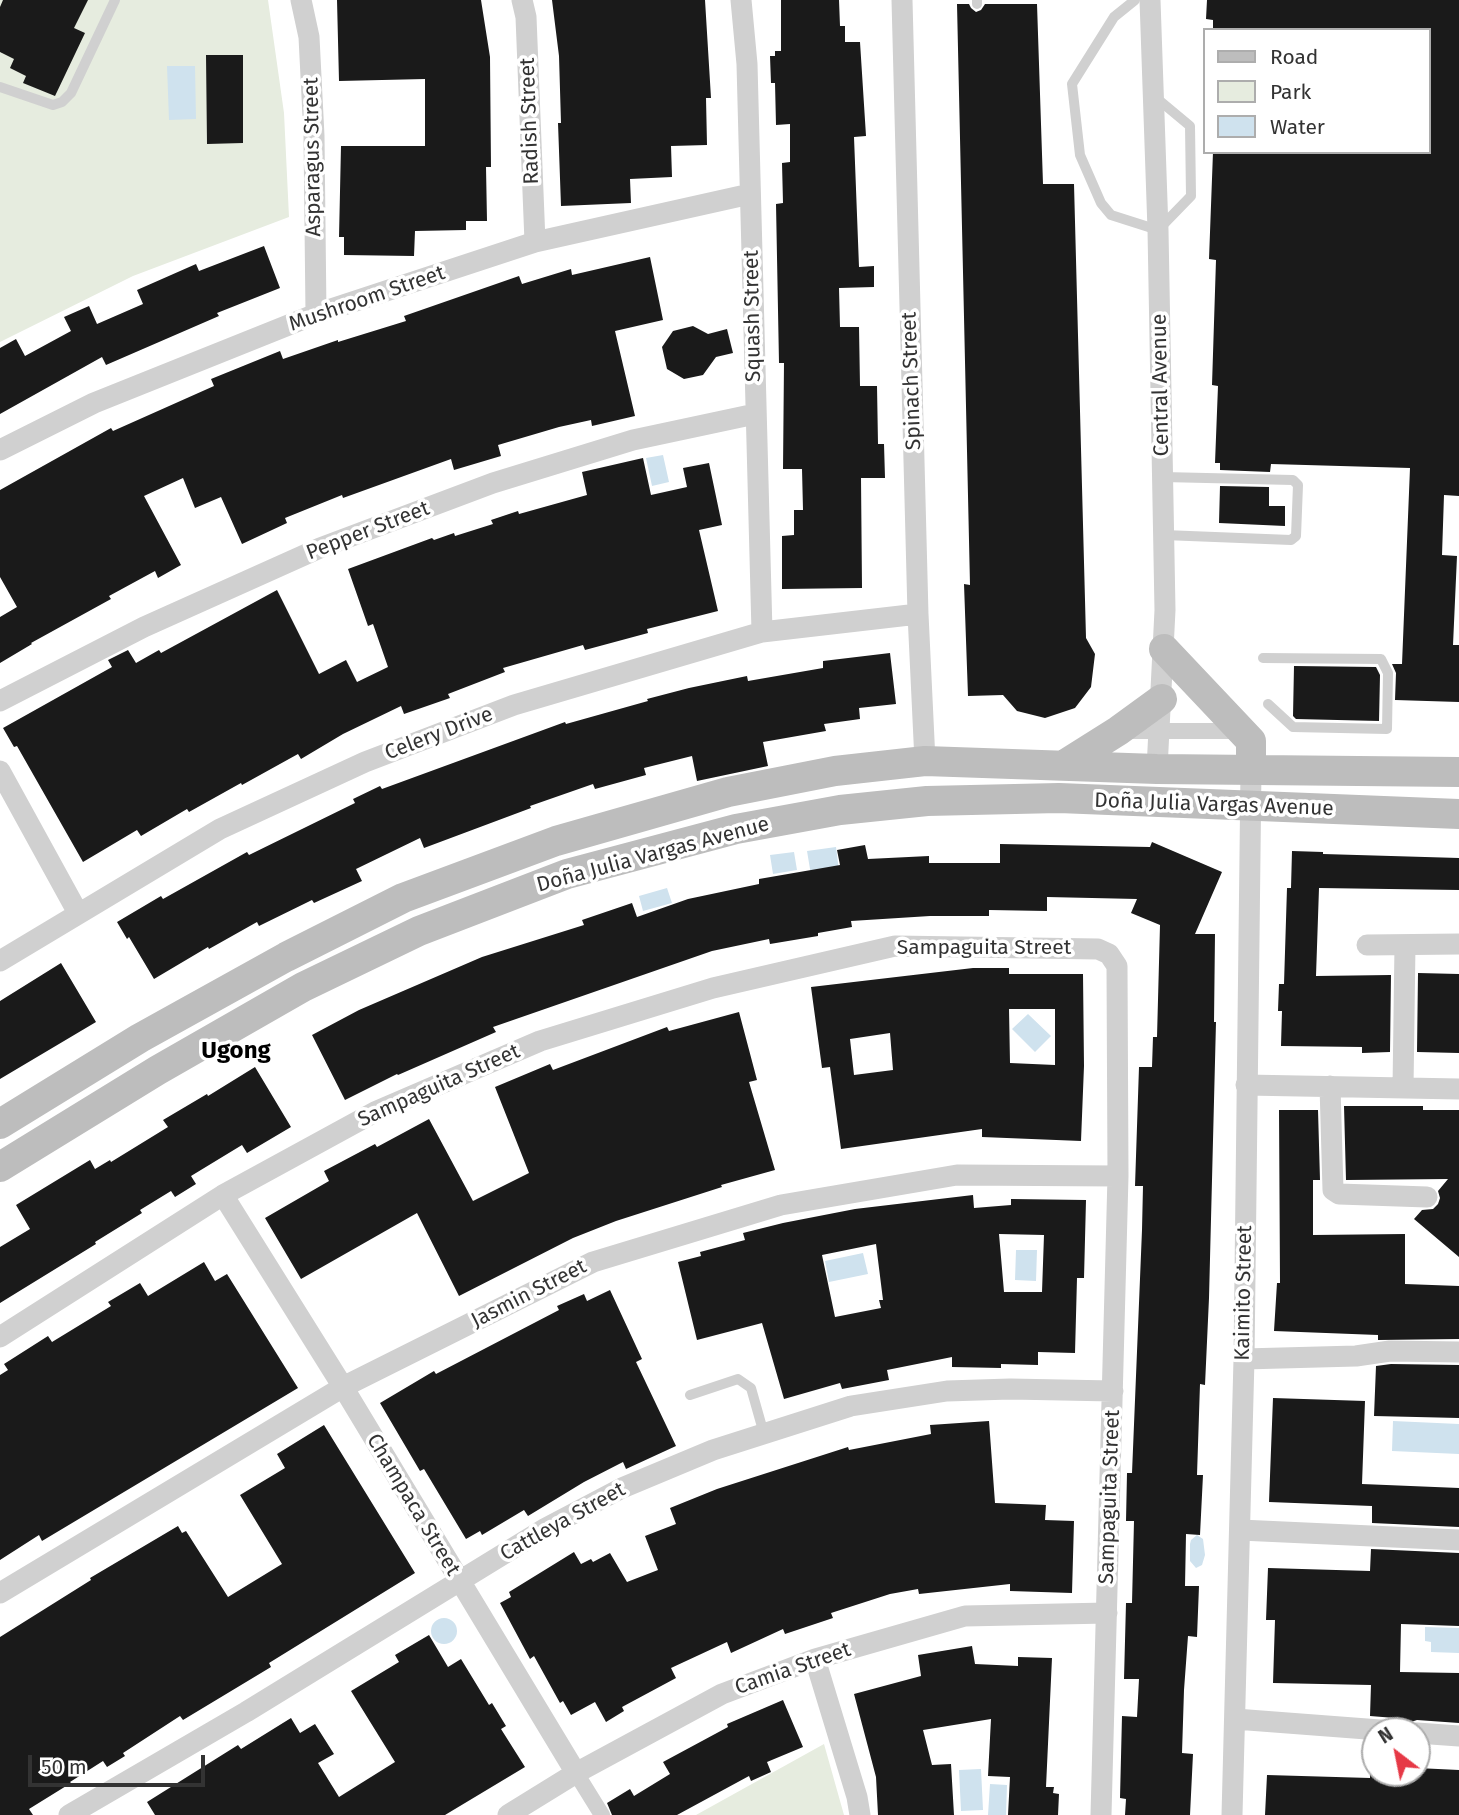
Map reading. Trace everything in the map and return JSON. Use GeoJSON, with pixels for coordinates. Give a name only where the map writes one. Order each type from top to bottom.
{"type":"FeatureCollection","features":[{"type":"Feature","properties":{"kind":"main road"},"geometry":{"type":"LineString","coordinates":[[1164,649],[1251,741],[1251,770]]}},
{"type":"Feature","properties":{"kind":"main road"},"geometry":{"type":"LineString","coordinates":[[1065,765],[1162,699]]}},
{"type":"Feature","properties":{"kind":"main road","name":"Doña Julia Vargas Avenue"},"geometry":{"type":"LineString","coordinates":[[0,1124],[140,1038],[286,957],[403,898],[556,841],[728,792],[835,771],[925,761],[1157,769],[1459,772]]}},
{"type":"Feature","properties":{"kind":"main road","name":"Doña Julia Vargas Avenue"},"geometry":{"type":"LineString","coordinates":[[0,1167],[159,1070],[303,987],[419,931],[567,874],[736,829],[865,807],[927,801],[1059,799],[1459,814]]}},
{"type":"Feature","properties":{"kind":"street","name":"Asparagus Street"},"geometry":{"type":"LineString","coordinates":[[301,0],[309,37],[314,136],[316,314]]}},
{"type":"Feature","properties":{"kind":"street","name":"Radish Street"},"geometry":{"type":"LineString","coordinates":[[522,0],[526,17],[535,242]]}},
{"type":"Feature","properties":{"kind":"street","name":"Squash Street"},"geometry":{"type":"LineString","coordinates":[[741,0],[747,64],[762,632]]}},
{"type":"Feature","properties":{"kind":"street","name":"Spinach Street"},"geometry":{"type":"LineString","coordinates":[[902,0],[918,614],[925,761]]}},
{"type":"Feature","properties":{"kind":"street","name":"Central Avenue"},"geometry":{"type":"LineString","coordinates":[[1150,0],[1164,535],[1164,649],[1157,769]]}},
{"type":"Feature","properties":{"kind":"street","name":"Mushroom Street"},"geometry":{"type":"LineString","coordinates":[[0,450],[93,402],[316,314],[535,242],[750,194]]}},
{"type":"Feature","properties":{"kind":"street","name":"Pepper Street"},"geometry":{"type":"LineString","coordinates":[[0,701],[144,627],[332,543],[493,483],[620,444],[755,414]]}},
{"type":"Feature","properties":{"kind":"street","name":"Celery Drive"},"geometry":{"type":"LineString","coordinates":[[0,961],[220,829],[365,762],[513,705],[762,632],[918,614]]}},
{"type":"Feature","properties":{"kind":"street"},"geometry":{"type":"LineString","coordinates":[[1118,731],[1241,731]]}},
{"type":"Feature","properties":{"kind":"street","name":"Kaimito Street"},"geometry":{"type":"LineString","coordinates":[[1232,1815],[1244,1359],[1251,770]]}},
{"type":"Feature","properties":{"kind":"street"},"geometry":{"type":"LineString","coordinates":[[0,771],[78,913]]}},
{"type":"Feature","properties":{"kind":"street"},"geometry":{"type":"LineString","coordinates":[[1367,945],[1459,944]]}},
{"type":"Feature","properties":{"kind":"street"},"geometry":{"type":"LineString","coordinates":[[1403,1088],[1405,945]]}},
{"type":"Feature","properties":{"kind":"street","name":"Sampaguita Street"},"geometry":{"type":"LineString","coordinates":[[0,1338],[223,1195],[375,1112],[540,1041],[713,988],[895,946],[1098,948],[1110,954],[1117,966],[1118,1176],[1101,1815]]}},
{"type":"Feature","properties":{"kind":"street"},"geometry":{"type":"LineString","coordinates":[[1246,1085],[1459,1089]]}},
{"type":"Feature","properties":{"kind":"street"},"geometry":{"type":"LineString","coordinates":[[1330,1086],[1333,1189],[1339,1194],[1427,1197]]}},
{"type":"Feature","properties":{"kind":"street","name":"Jasmin Street"},"geometry":{"type":"LineString","coordinates":[[0,1593],[343,1387],[593,1262],[781,1205],[957,1175],[1118,1176]]}},
{"type":"Feature","properties":{"kind":"street","name":"Champaca Street"},"geometry":{"type":"LineString","coordinates":[[223,1195],[343,1387],[602,1815]]}},
{"type":"Feature","properties":{"kind":"street"},"geometry":{"type":"LineString","coordinates":[[1244,1359],[1356,1356],[1390,1350],[1459,1352]]}},
{"type":"Feature","properties":{"kind":"street","name":"Cattleya Street"},"geometry":{"type":"LineString","coordinates":[[69,1815],[246,1712],[546,1528],[622,1488],[713,1450],[851,1406],[947,1391],[1113,1391]]}},
{"type":"Feature","properties":{"kind":"street"},"geometry":{"type":"LineString","coordinates":[[1240,1530],[1459,1540]]}},
{"type":"Feature","properties":{"kind":"street","name":"Camia Street"},"geometry":{"type":"LineString","coordinates":[[508,1815],[576,1773],[722,1694],[814,1659],[965,1616],[1107,1613]]}},
{"type":"Feature","properties":{"kind":"street"},"geometry":{"type":"LineString","coordinates":[[814,1659],[857,1797],[860,1815]]}},
{"type":"Feature","properties":{"kind":"street"},"geometry":{"type":"LineString","coordinates":[[1235,1719],[1361,1729]]}},
{"type":"Feature","properties":{"kind":"street"},"geometry":{"type":"LineString","coordinates":[[1431,1734],[1459,1736]]}},
{"type":"Feature","properties":{"kind":"lane"},"geometry":{"type":"LineString","coordinates":[[0,88],[53,105],[62,102],[71,93],[116,0]]}},
{"type":"Feature","properties":{"kind":"lane"},"geometry":{"type":"LineString","coordinates":[[1135,0],[1114,17],[1072,84],[1080,155],[1091,185],[1101,202],[1111,215],[1158,230],[1191,196],[1189,126],[1154,96]]}},
{"type":"Feature","properties":{"kind":"lane"},"geometry":{"type":"LineString","coordinates":[[1163,477],[1293,480],[1298,485],[1296,536],[1291,541],[1164,535]]}},
{"type":"Feature","properties":{"kind":"lane"},"geometry":{"type":"LineString","coordinates":[[1263,657],[1381,659],[1388,673],[1387,729],[1293,727],[1268,704]]}},
{"type":"Feature","properties":{"kind":"lane"},"geometry":{"type":"LineString","coordinates":[[690,1395],[737,1379],[751,1388],[764,1434]]}},
{"type":"Feature","properties":{"kind":"green space"},"geometry":{"type":"Polygon","coordinates":[[[0,0],[268,0],[284,113],[289,217],[133,276],[0,342],[0,0]]]}},
{"type":"Feature","properties":{"kind":"green space"},"geometry":{"type":"Polygon","coordinates":[[[824,1744],[844,1815],[696,1815],[824,1744]]]}},
{"type":"Feature","properties":{"kind":"water"},"geometry":{"type":"Polygon","coordinates":[[[167,66],[195,66],[196,119],[169,120],[167,66]]]}},
{"type":"Feature","properties":{"kind":"water"},"geometry":{"type":"Polygon","coordinates":[[[663,455],[669,482],[652,486],[646,458],[663,455]]]}},
{"type":"Feature","properties":{"kind":"water"},"geometry":{"type":"Polygon","coordinates":[[[836,847],[839,871],[811,875],[807,851],[836,847]]]}},
{"type":"Feature","properties":{"kind":"water"},"geometry":{"type":"Polygon","coordinates":[[[794,852],[797,870],[773,874],[770,855],[794,852]]]}},
{"type":"Feature","properties":{"kind":"water"},"geometry":{"type":"Polygon","coordinates":[[[667,888],[672,903],[643,911],[639,896],[667,888]]]}},
{"type":"Feature","properties":{"kind":"water"},"geometry":{"type":"Polygon","coordinates":[[[1028,1014],[1051,1036],[1035,1052],[1012,1029],[1028,1014]]]}},
{"type":"Feature","properties":{"kind":"water"},"geometry":{"type":"Polygon","coordinates":[[[1016,1250],[1037,1250],[1036,1281],[1015,1280],[1016,1250]]]}},
{"type":"Feature","properties":{"kind":"water"},"geometry":{"type":"Polygon","coordinates":[[[863,1253],[868,1274],[829,1282],[825,1261],[863,1253]]]}},
{"type":"Feature","properties":{"kind":"water"},"geometry":{"type":"Polygon","coordinates":[[[1393,1421],[1459,1424],[1459,1454],[1392,1451],[1393,1421]]]}},
{"type":"Feature","properties":{"kind":"water"},"geometry":{"type":"Polygon","coordinates":[[[1197,1535],[1203,1539],[1205,1555],[1202,1565],[1196,1568],[1190,1561],[1190,1544],[1197,1535]]]}},
{"type":"Feature","properties":{"kind":"water"},"geometry":{"type":"Polygon","coordinates":[[[444,1618],[453,1622],[457,1631],[453,1640],[444,1644],[435,1640],[431,1631],[435,1622],[444,1618]]]}},
{"type":"Feature","properties":{"kind":"water"},"geometry":{"type":"Polygon","coordinates":[[[1425,1627],[1459,1628],[1459,1653],[1431,1652],[1431,1642],[1425,1641],[1425,1627]]]}},
{"type":"Feature","properties":{"kind":"water"},"geometry":{"type":"Polygon","coordinates":[[[981,1769],[983,1810],[961,1811],[959,1770],[981,1769]]]}},
{"type":"Feature","properties":{"kind":"water"},"geometry":{"type":"Polygon","coordinates":[[[990,1784],[1007,1785],[1006,1815],[988,1815],[990,1784]]]}},
{"type":"Feature","properties":{"kind":"building"},"geometry":{"type":"Polygon","coordinates":[[[3,0],[88,0],[74,28],[85,33],[55,96],[23,83],[26,76],[10,68],[14,59],[0,52],[0,7],[3,0]]]}},
{"type":"Feature","properties":{"kind":"building"},"geometry":{"type":"Polygon","coordinates":[[[337,0],[481,0],[490,57],[491,167],[486,167],[487,221],[466,221],[466,230],[415,231],[414,256],[344,255],[344,237],[339,237],[341,146],[425,146],[425,79],[339,81],[337,0]]]}},
{"type":"Feature","properties":{"kind":"building"},"geometry":{"type":"Polygon","coordinates":[[[552,0],[705,0],[711,98],[706,98],[707,145],[671,146],[672,177],[630,179],[631,203],[561,206],[559,56],[552,0]]]}},
{"type":"Feature","properties":{"kind":"building"},"geometry":{"type":"Polygon","coordinates":[[[781,0],[839,0],[840,26],[845,26],[845,42],[860,42],[866,136],[854,137],[859,267],[874,266],[874,287],[839,288],[840,327],[859,327],[860,386],[877,386],[878,444],[884,444],[885,478],[861,478],[862,588],[782,589],[782,536],[794,535],[794,510],[803,510],[802,469],[783,469],[784,363],[779,363],[776,204],[783,203],[782,163],[790,162],[790,124],[776,125],[775,83],[771,83],[770,56],[775,56],[775,51],[781,51],[781,0]]]}},
{"type":"Feature","properties":{"kind":"building"},"geometry":{"type":"Polygon","coordinates":[[[1207,0],[1459,0],[1459,496],[1444,495],[1442,555],[1457,556],[1453,645],[1459,645],[1459,702],[1395,700],[1396,673],[1392,664],[1402,664],[1410,468],[1271,464],[1270,472],[1220,470],[1220,463],[1215,463],[1218,386],[1212,385],[1216,260],[1209,259],[1213,154],[1431,154],[1431,28],[1213,28],[1213,20],[1206,19],[1207,0]]]}},
{"type":"Feature","properties":{"kind":"building"},"geometry":{"type":"Polygon","coordinates":[[[957,4],[969,4],[976,12],[985,4],[1037,4],[1043,184],[1074,184],[1086,638],[1095,654],[1091,687],[1075,708],[1045,718],[1017,711],[1003,695],[968,696],[964,584],[970,585],[957,4]]]}},
{"type":"Feature","properties":{"kind":"building"},"geometry":{"type":"Polygon","coordinates":[[[206,55],[243,55],[243,143],[207,144],[206,55]]]}},
{"type":"Feature","properties":{"kind":"building"},"geometry":{"type":"Polygon","coordinates":[[[264,246],[280,288],[217,313],[219,316],[106,365],[102,357],[0,414],[0,348],[16,339],[25,356],[71,331],[64,317],[89,306],[97,324],[143,304],[137,290],[196,264],[199,271],[264,246]]]}},
{"type":"Feature","properties":{"kind":"building"},"geometry":{"type":"Polygon","coordinates":[[[650,257],[663,320],[615,331],[635,416],[592,426],[591,420],[498,445],[501,456],[454,470],[451,459],[343,498],[342,495],[285,518],[287,523],[242,544],[221,497],[195,508],[183,478],[144,496],[181,565],[158,578],[155,571],[0,663],[0,617],[17,607],[0,577],[0,490],[111,428],[113,431],[214,386],[211,379],[280,351],[283,359],[406,321],[404,316],[519,276],[522,284],[571,269],[572,275],[650,257]]]}},
{"type":"Feature","properties":{"kind":"building"},"geometry":{"type":"Polygon","coordinates":[[[693,326],[708,334],[727,329],[733,353],[716,357],[703,375],[684,379],[667,369],[662,347],[673,331],[693,326]]]}},
{"type":"Feature","properties":{"kind":"building"},"geometry":{"type":"Polygon","coordinates":[[[643,458],[651,495],[687,487],[683,468],[709,463],[722,525],[699,530],[718,611],[647,629],[648,633],[585,650],[583,645],[503,668],[505,672],[448,694],[450,698],[404,714],[401,706],[343,734],[301,759],[298,754],[189,812],[187,809],[141,836],[137,830],[83,862],[17,746],[14,747],[3,728],[112,667],[108,660],[128,650],[136,663],[159,650],[161,653],[277,590],[319,674],[346,660],[357,682],[388,667],[373,624],[368,626],[348,569],[432,538],[434,540],[454,533],[455,536],[493,524],[491,520],[518,511],[519,514],[587,495],[582,472],[643,458]]]}},
{"type":"Feature","properties":{"kind":"building"},"geometry":{"type":"Polygon","coordinates":[[[1220,486],[1269,487],[1269,506],[1285,506],[1285,526],[1219,523],[1220,486]]]}},
{"type":"Feature","properties":{"kind":"building"},"geometry":{"type":"Polygon","coordinates":[[[890,653],[896,704],[859,708],[860,719],[824,724],[826,731],[763,742],[768,766],[697,781],[692,756],[644,768],[646,775],[595,789],[593,784],[424,848],[420,838],[356,869],[362,881],[314,903],[312,900],[259,926],[257,922],[154,979],[117,922],[247,852],[249,855],[355,803],[353,799],[380,786],[382,789],[565,722],[566,724],[689,688],[747,676],[748,681],[823,668],[823,661],[890,653]]]}},
{"type":"Feature","properties":{"kind":"building"},"geometry":{"type":"Polygon","coordinates":[[[1294,666],[1376,667],[1380,675],[1379,721],[1296,719],[1293,716],[1294,666]]]}},
{"type":"Feature","properties":{"kind":"building"},"geometry":{"type":"Polygon","coordinates":[[[1152,842],[1222,872],[1195,934],[1215,934],[1216,1022],[1209,1298],[1205,1385],[1200,1384],[1197,1475],[1203,1475],[1200,1535],[1186,1534],[1185,1586],[1199,1586],[1197,1637],[1188,1636],[1184,1690],[1182,1753],[1193,1754],[1190,1815],[1125,1815],[1126,1799],[1120,1798],[1122,1716],[1137,1717],[1139,1679],[1124,1679],[1126,1603],[1132,1603],[1134,1521],[1126,1521],[1127,1473],[1132,1473],[1142,1230],[1143,1186],[1135,1186],[1139,1067],[1152,1067],[1153,1037],[1157,1037],[1160,925],[1131,913],[1137,899],[1047,897],[1047,911],[989,910],[989,916],[930,916],[851,921],[852,927],[818,933],[818,936],[770,944],[769,939],[712,951],[493,1027],[496,1032],[397,1074],[345,1100],[312,1035],[359,1010],[482,957],[584,925],[582,920],[632,903],[637,917],[688,899],[759,884],[759,879],[840,865],[837,850],[865,845],[868,859],[929,856],[929,863],[1000,863],[1000,844],[1150,847],[1152,842]]]}},
{"type":"Feature","properties":{"kind":"building"},"geometry":{"type":"Polygon","coordinates":[[[1292,851],[1459,858],[1459,890],[1319,888],[1316,976],[1391,975],[1390,1052],[1362,1053],[1362,1047],[1281,1046],[1282,1011],[1278,1011],[1279,984],[1284,984],[1287,888],[1291,888],[1292,851]]]}},
{"type":"Feature","properties":{"kind":"building"},"geometry":{"type":"Polygon","coordinates":[[[61,963],[96,1022],[0,1079],[0,1001],[61,963]]]}},
{"type":"Feature","properties":{"kind":"building"},"geometry":{"type":"Polygon","coordinates":[[[973,968],[1009,968],[1009,974],[1083,974],[1084,1066],[1081,1141],[982,1137],[982,1129],[841,1149],[830,1067],[822,1068],[811,987],[973,968]],[[1009,1009],[1010,1063],[1055,1065],[1055,1009],[1009,1009]],[[890,1033],[850,1039],[854,1075],[893,1070],[890,1033]]]}},
{"type":"Feature","properties":{"kind":"building"},"geometry":{"type":"Polygon","coordinates":[[[1418,973],[1459,974],[1459,1053],[1417,1052],[1418,973]]]}},
{"type":"Feature","properties":{"kind":"building"},"geometry":{"type":"Polygon","coordinates":[[[739,1012],[757,1080],[749,1082],[775,1170],[721,1185],[722,1187],[616,1221],[573,1238],[459,1296],[417,1213],[301,1279],[265,1218],[329,1181],[324,1171],[429,1119],[473,1201],[529,1173],[495,1087],[550,1064],[553,1070],[667,1027],[669,1031],[739,1012]]]}},
{"type":"Feature","properties":{"kind":"building"},"geometry":{"type":"Polygon","coordinates":[[[255,1067],[291,1127],[247,1153],[242,1145],[191,1176],[196,1184],[175,1197],[171,1191],[140,1210],[142,1213],[95,1242],[96,1244],[0,1303],[0,1247],[30,1229],[16,1205],[90,1160],[95,1169],[110,1160],[111,1162],[168,1127],[163,1120],[255,1067]]]}},
{"type":"Feature","properties":{"kind":"building"},"geometry":{"type":"Polygon","coordinates":[[[1344,1106],[1423,1106],[1423,1110],[1459,1110],[1459,1257],[1414,1219],[1422,1210],[1433,1209],[1438,1204],[1438,1191],[1448,1179],[1346,1180],[1344,1106]]]}},
{"type":"Feature","properties":{"kind":"building"},"geometry":{"type":"Polygon","coordinates":[[[1279,1110],[1318,1110],[1320,1180],[1313,1180],[1313,1235],[1405,1234],[1405,1284],[1459,1286],[1459,1339],[1378,1340],[1378,1335],[1274,1331],[1277,1283],[1280,1283],[1279,1110]]]}},
{"type":"Feature","properties":{"kind":"building"},"geometry":{"type":"Polygon","coordinates":[[[973,1195],[974,1208],[1011,1205],[1011,1199],[1086,1200],[1084,1278],[1077,1278],[1075,1353],[1038,1352],[1038,1365],[1001,1364],[1001,1368],[952,1367],[952,1357],[887,1370],[889,1380],[842,1389],[840,1383],[784,1399],[762,1323],[697,1340],[678,1262],[701,1256],[700,1252],[745,1240],[743,1233],[855,1209],[973,1195]],[[999,1234],[1004,1292],[1042,1292],[1044,1235],[999,1234]],[[876,1244],[822,1255],[835,1317],[881,1308],[879,1300],[883,1300],[876,1244]]]}},
{"type":"Feature","properties":{"kind":"building"},"geometry":{"type":"Polygon","coordinates":[[[204,1262],[215,1281],[227,1274],[298,1388],[42,1541],[39,1535],[0,1560],[0,1375],[8,1370],[4,1364],[48,1336],[52,1342],[111,1306],[108,1302],[140,1283],[148,1296],[204,1262]]]}},
{"type":"Feature","properties":{"kind":"building"},"geometry":{"type":"Polygon","coordinates":[[[610,1290],[642,1359],[636,1362],[676,1446],[626,1469],[623,1462],[528,1516],[524,1510],[482,1535],[480,1531],[466,1539],[424,1469],[420,1471],[380,1403],[434,1371],[436,1374],[559,1310],[557,1306],[584,1294],[587,1301],[610,1290]]]}},
{"type":"Feature","properties":{"kind":"building"},"geometry":{"type":"Polygon","coordinates":[[[1459,1365],[1459,1418],[1374,1416],[1376,1366],[1459,1365]]]}},
{"type":"Feature","properties":{"kind":"building"},"geometry":{"type":"Polygon","coordinates":[[[1273,1398],[1365,1401],[1362,1484],[1459,1488],[1459,1527],[1372,1523],[1372,1506],[1269,1502],[1273,1398]]]}},
{"type":"Feature","properties":{"kind":"building"},"geometry":{"type":"Polygon","coordinates":[[[989,1421],[995,1503],[1046,1505],[1045,1520],[1074,1521],[1072,1593],[1010,1591],[1010,1584],[919,1594],[918,1589],[890,1594],[831,1613],[833,1618],[785,1634],[783,1629],[731,1653],[727,1642],[671,1668],[676,1678],[622,1707],[624,1711],[606,1722],[595,1702],[571,1715],[563,1701],[560,1703],[534,1656],[530,1659],[500,1603],[511,1597],[509,1592],[574,1552],[581,1564],[591,1559],[593,1562],[610,1553],[627,1582],[658,1570],[645,1536],[676,1524],[670,1508],[717,1489],[848,1447],[849,1450],[931,1434],[930,1425],[989,1421]]]}},
{"type":"Feature","properties":{"kind":"building"},"geometry":{"type":"Polygon","coordinates":[[[324,1425],[415,1573],[269,1663],[271,1667],[183,1720],[180,1716],[123,1753],[125,1756],[107,1767],[103,1761],[29,1809],[33,1815],[0,1815],[0,1637],[91,1580],[90,1578],[178,1526],[182,1533],[186,1531],[228,1597],[282,1564],[240,1495],[285,1468],[277,1454],[324,1425]]]}},
{"type":"Feature","properties":{"kind":"building"},"geometry":{"type":"Polygon","coordinates":[[[1371,1549],[1459,1553],[1459,1626],[1401,1624],[1400,1672],[1459,1673],[1459,1723],[1431,1721],[1431,1717],[1370,1716],[1371,1685],[1273,1683],[1275,1620],[1266,1620],[1268,1568],[1370,1571],[1371,1549]]]}},
{"type":"Feature","properties":{"kind":"building"},"geometry":{"type":"Polygon","coordinates":[[[429,1635],[448,1667],[461,1659],[489,1705],[492,1703],[506,1726],[501,1729],[525,1767],[445,1815],[155,1815],[147,1802],[238,1745],[241,1749],[291,1718],[300,1733],[315,1724],[334,1754],[318,1763],[339,1797],[395,1762],[351,1691],[399,1662],[395,1655],[429,1635]]]}},
{"type":"Feature","properties":{"kind":"building"},"geometry":{"type":"Polygon","coordinates":[[[972,1646],[975,1664],[1018,1666],[1018,1657],[1052,1658],[1046,1787],[1054,1787],[1053,1793],[1059,1794],[1058,1815],[1008,1815],[1010,1777],[988,1776],[991,1719],[923,1730],[932,1765],[951,1764],[954,1815],[878,1815],[876,1777],[854,1694],[921,1676],[918,1655],[972,1646]]]}},
{"type":"Feature","properties":{"kind":"building"},"geometry":{"type":"Polygon","coordinates":[[[783,1700],[803,1747],[767,1762],[771,1772],[751,1781],[749,1776],[677,1815],[612,1815],[607,1803],[630,1789],[634,1796],[670,1774],[663,1762],[728,1727],[727,1724],[783,1700]]]}},
{"type":"Feature","properties":{"kind":"building"},"geometry":{"type":"Polygon","coordinates":[[[1431,1769],[1459,1770],[1459,1815],[1265,1815],[1267,1775],[1361,1778],[1361,1787],[1431,1787],[1431,1769]]]}},
{"type":"Feature","properties":{"kind":"district","name":"Ugong"},"geometry":{"type":"Point","coordinates":[236,1051]}}]}
